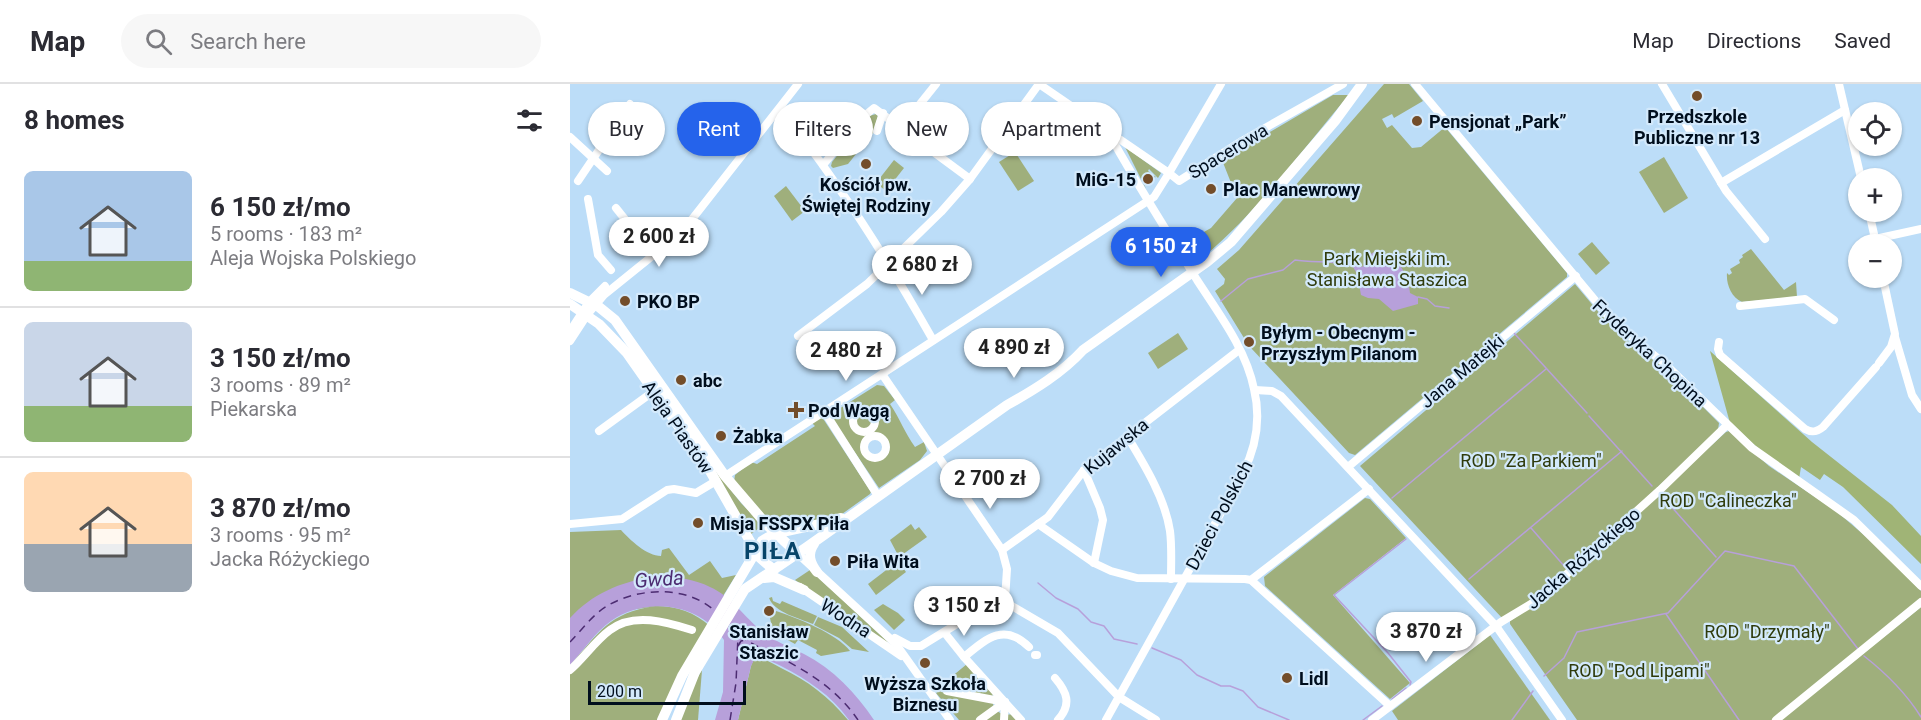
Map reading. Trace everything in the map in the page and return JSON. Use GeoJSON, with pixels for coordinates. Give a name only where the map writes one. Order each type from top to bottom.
{"type":"FeatureCollection","features":[{"type":"Feature","properties":{"kind":"main road"},"geometry":{"type":"LineString","coordinates":[[1335,121],[1362,84]]}},
{"type":"Feature","properties":{"kind":"main road"},"geometry":{"type":"LineString","coordinates":[[738,590],[798,554],[1007,405],[1024,389],[1052,369],[1193,273],[1235,237],[1335,121],[1371,84]]}},
{"type":"Feature","properties":{"kind":"main road","name":"Aleja Piastów"},"geometry":{"type":"LineString","coordinates":[[571,300],[592,303],[615,320],[720,479],[755,550],[762,561],[774,570]]}},
{"type":"Feature","properties":{"kind":"main road","name":"Aleja Piastów"},"geometry":{"type":"LineString","coordinates":[[571,300],[623,348],[720,479],[798,554]]}},
{"type":"Feature","properties":{"kind":"main road"},"geometry":{"type":"LineString","coordinates":[[662,720],[682,676],[707,642],[738,590],[755,550],[764,538],[826,524],[855,513]]}},
{"type":"Feature","properties":{"kind":"main road"},"geometry":{"type":"LineString","coordinates":[[760,517],[777,528],[798,530]]}},
{"type":"Feature","properties":{"kind":"main road"},"geometry":{"type":"LineString","coordinates":[[743,529],[747,556],[744,573]]}},
{"type":"Feature","properties":{"kind":"main road"},"geometry":{"type":"LineString","coordinates":[[817,572],[810,561],[809,554],[818,539]]}},
{"type":"Feature","properties":{"kind":"main road"},"geometry":{"type":"LineString","coordinates":[[755,581],[774,577],[804,590]]}},
{"type":"Feature","properties":{"kind":"main road"},"geometry":{"type":"LineString","coordinates":[[676,720],[707,642]]}},
{"type":"Feature","properties":{"kind":"street"},"geometry":{"type":"LineString","coordinates":[[789,102],[798,84]]}},
{"type":"Feature","properties":{"kind":"street"},"geometry":{"type":"LineString","coordinates":[[922,102],[936,84]]}},
{"type":"Feature","properties":{"kind":"street"},"geometry":{"type":"LineString","coordinates":[[798,336],[860,290],[941,212],[970,179],[1039,84],[1065,102]]}},
{"type":"Feature","properties":{"kind":"street"},"geometry":{"type":"LineString","coordinates":[[1122,141],[1169,173],[1221,84]]}},
{"type":"Feature","properties":{"kind":"street","name":"Spacerowa"},"geometry":{"type":"LineString","coordinates":[[570,524],[622,519],[667,490],[696,493],[1147,202],[1158,193],[1169,173],[1179,181],[1242,141],[1344,84]]}},
{"type":"Feature","properties":{"kind":"street","name":"Fryderyka Chopina"},"geometry":{"type":"LineString","coordinates":[[1415,84],[1612,321],[1664,363],[1764,459],[1854,520],[1921,586]]}},
{"type":"Feature","properties":{"kind":"street"},"geometry":{"type":"LineString","coordinates":[[1662,84],[1721,183],[1765,239]]}},
{"type":"Feature","properties":{"kind":"street"},"geometry":{"type":"LineString","coordinates":[[1839,84],[1859,168]]}},
{"type":"Feature","properties":{"kind":"street"},"geometry":{"type":"LineString","coordinates":[[823,165],[869,110],[877,108],[911,140],[970,179]]}},
{"type":"Feature","properties":{"kind":"street"},"geometry":{"type":"LineString","coordinates":[[1721,183],[1845,110]]}},
{"type":"Feature","properties":{"kind":"street"},"geometry":{"type":"LineString","coordinates":[[877,131],[883,113]]}},
{"type":"Feature","properties":{"kind":"street"},"geometry":{"type":"LineString","coordinates":[[570,341],[575,327],[592,303],[677,236],[773,128]]}},
{"type":"Feature","properties":{"kind":"street"},"geometry":{"type":"LineString","coordinates":[[570,138],[607,171]]}},
{"type":"Feature","properties":{"kind":"street"},"geometry":{"type":"LineString","coordinates":[[816,156],[888,264],[933,340]]}},
{"type":"Feature","properties":{"kind":"street","name":"Dzieci Polskich"},"geometry":{"type":"LineString","coordinates":[[1106,720],[1248,462],[1256,433],[1255,394],[1250,374],[1239,350],[1147,202],[1121,156]]}},
{"type":"Feature","properties":{"kind":"street"},"geometry":{"type":"LineString","coordinates":[[578,181],[593,158]]}},
{"type":"Feature","properties":{"kind":"street"},"geometry":{"type":"LineString","coordinates":[[588,199],[598,255],[611,270]]}},
{"type":"Feature","properties":{"kind":"street"},"geometry":{"type":"LineString","coordinates":[[616,208],[644,243]]}},
{"type":"Feature","properties":{"kind":"street"},"geometry":{"type":"LineString","coordinates":[[1902,234],[1921,229]]}},
{"type":"Feature","properties":{"kind":"street","name":"Jana Matejki"},"geometry":{"type":"LineString","coordinates":[[1348,467],[1576,276]]}},
{"type":"Feature","properties":{"kind":"street"},"geometry":{"type":"LineString","coordinates":[[1886,288],[1894,334],[1912,395],[1921,409]]}},
{"type":"Feature","properties":{"kind":"street"},"geometry":{"type":"LineString","coordinates":[[575,327],[571,300],[607,289]]}},
{"type":"Feature","properties":{"kind":"street","name":"Aleja Piastów"},"geometry":{"type":"LineString","coordinates":[[607,289],[605,302],[615,320]]}},
{"type":"Feature","properties":{"kind":"street"},"geometry":{"type":"LineString","coordinates":[[1740,306],[1805,299],[1834,320]]}},
{"type":"Feature","properties":{"kind":"street"},"geometry":{"type":"LineString","coordinates":[[575,327],[604,329]]}},
{"type":"Feature","properties":{"kind":"street"},"geometry":{"type":"LineString","coordinates":[[1719,342],[1720,355],[1804,429],[1813,432],[1823,427],[1878,365],[1891,347],[1894,334]]}},
{"type":"Feature","properties":{"kind":"street","name":"Kujawska"},"geometry":{"type":"LineString","coordinates":[[1002,550],[1048,517],[1084,470],[1239,350]]}},
{"type":"Feature","properties":{"kind":"street"},"geometry":{"type":"LineString","coordinates":[[882,374],[1002,550],[1008,569],[1005,600]]}},
{"type":"Feature","properties":{"kind":"street"},"geometry":{"type":"LineString","coordinates":[[599,431],[654,391]]}},
{"type":"Feature","properties":{"kind":"street"},"geometry":{"type":"LineString","coordinates":[[1255,394],[1280,394],[1496,626],[1562,720]]}},
{"type":"Feature","properties":{"kind":"street"},"geometry":{"type":"LineString","coordinates":[[824,411],[878,496]]}},
{"type":"Feature","properties":{"kind":"street","name":"Jacka Różyckiego"},"geometry":{"type":"LineString","coordinates":[[1372,720],[1496,626],[1539,599],[1660,490],[1727,425]]}},
{"type":"Feature","properties":{"kind":"street"},"geometry":{"type":"LineString","coordinates":[[1127,436],[1166,516],[1170,535],[1171,579],[1179,590]]}},
{"type":"Feature","properties":{"kind":"street"},"geometry":{"type":"LineString","coordinates":[[1084,470],[1103,520],[1094,563]]}},
{"type":"Feature","properties":{"kind":"street"},"geometry":{"type":"LineString","coordinates":[[1251,580],[1369,489]]}},
{"type":"Feature","properties":{"kind":"street"},"geometry":{"type":"LineString","coordinates":[[1038,524],[1094,563],[1111,571],[1137,578],[1251,580],[1390,706]]}},
{"type":"Feature","properties":{"kind":"street","name":"Wodna"},"geometry":{"type":"LineString","coordinates":[[798,554],[878,626],[887,640],[908,662],[950,720]]}},
{"type":"Feature","properties":{"kind":"street","name":"Wodna"},"geometry":{"type":"LineString","coordinates":[[774,570],[887,640]]}},
{"type":"Feature","properties":{"kind":"street"},"geometry":{"type":"LineString","coordinates":[[1190,570],[1198,579]]}},
{"type":"Feature","properties":{"kind":"street"},"geometry":{"type":"LineString","coordinates":[[878,626],[901,642],[915,647],[925,644],[991,603],[1005,600],[1065,640],[1119,696],[1156,720]]}},
{"type":"Feature","properties":{"kind":"street"},"geometry":{"type":"LineString","coordinates":[[1776,720],[1921,602]]}},
{"type":"Feature","properties":{"kind":"street"},"geometry":{"type":"LineString","coordinates":[[570,670],[608,631],[620,625],[650,620],[692,630]]}},
{"type":"Feature","properties":{"kind":"street"},"geometry":{"type":"LineString","coordinates":[[944,632],[1021,720]]}},
{"type":"Feature","properties":{"kind":"street"},"geometry":{"type":"LineString","coordinates":[[964,657],[988,638],[996,636],[1014,636],[1029,647]]}},
{"type":"Feature","properties":{"kind":"street"},"geometry":{"type":"LineString","coordinates":[[1054,678],[1064,689],[1067,697],[1065,710],[1058,720]]}},
{"type":"Feature","properties":{"kind":"street"},"geometry":{"type":"LineString","coordinates":[[947,691],[1005,702]]}},
{"type":"Feature","properties":{"kind":"street"},"geometry":{"type":"LineString","coordinates":[[980,720],[1005,702]]}},
{"type":"Feature","properties":{"kind":"street"},"geometry":{"type":"LineString","coordinates":[[1004,720],[1005,702]]}},
{"type":"Feature","properties":{"kind":"green space","name":"Park Miejski im. Stanisława Staszica"},"geometry":{"type":"Polygon","coordinates":[[[1384,84],[1409,84],[1423,101],[1394,118],[1392,114],[1382,119],[1387,128],[1392,125],[1412,148],[1421,147],[1445,127],[1567,273],[1567,277],[1355,455],[1349,453],[1251,348],[1253,340],[1249,337],[1244,338],[1215,291],[1224,284],[1225,279],[1217,269],[1239,250],[1384,84]]]}},
{"type":"Feature","properties":{"kind":"green space"},"geometry":{"type":"Polygon","coordinates":[[[1333,95],[1349,95],[1241,222],[1201,259],[1192,256],[1184,243],[1211,228],[1237,198],[1222,160],[1333,95]]]}},
{"type":"Feature","properties":{"kind":"green space"},"geometry":{"type":"Polygon","coordinates":[[[873,115],[878,116],[873,133],[873,115]]]}},
{"type":"Feature","properties":{"kind":"green space"},"geometry":{"type":"Polygon","coordinates":[[[1125,147],[1161,173],[1158,178],[1149,169],[1148,171],[1156,177],[1143,181],[1146,189],[1125,147]]]}},
{"type":"Feature","properties":{"kind":"green space"},"geometry":{"type":"Polygon","coordinates":[[[837,156],[854,156],[848,164],[833,168],[832,162],[837,156]]]}},
{"type":"Feature","properties":{"kind":"green space"},"geometry":{"type":"Polygon","coordinates":[[[1009,156],[1018,156],[1034,181],[1018,191],[999,162],[1009,156]]]}},
{"type":"Feature","properties":{"kind":"green space"},"geometry":{"type":"Polygon","coordinates":[[[1664,157],[1688,198],[1664,213],[1639,172],[1664,157]]]}},
{"type":"Feature","properties":{"kind":"green space"},"geometry":{"type":"Polygon","coordinates":[[[894,160],[904,168],[886,191],[876,183],[894,160]]]}},
{"type":"Feature","properties":{"kind":"green space"},"geometry":{"type":"Polygon","coordinates":[[[786,186],[805,211],[792,221],[774,196],[786,186]]]}},
{"type":"Feature","properties":{"kind":"green space"},"geometry":{"type":"Polygon","coordinates":[[[1592,242],[1610,263],[1596,275],[1578,254],[1592,242]]]}},
{"type":"Feature","properties":{"kind":"green space"},"geometry":{"type":"Polygon","coordinates":[[[1751,249],[1784,290],[1796,282],[1797,297],[1742,302],[1732,294],[1728,286],[1727,273],[1729,275],[1732,273],[1730,269],[1740,263],[1742,255],[1751,249]]]}},
{"type":"Feature","properties":{"kind":"green space","name":"ROD \"Za Parkiem\""},"geometry":{"type":"Polygon","coordinates":[[[1575,284],[1601,315],[1634,347],[1662,366],[1719,423],[1718,430],[1654,491],[1530,602],[1502,618],[1360,466],[1575,284]]]}},
{"type":"Feature","properties":{"kind":"green space"},"geometry":{"type":"Polygon","coordinates":[[[1178,333],[1188,349],[1158,369],[1148,353],[1178,333]]]}},
{"type":"Feature","properties":{"kind":"green space"},"geometry":{"type":"Polygon","coordinates":[[[1710,351],[1812,442],[1892,505],[1921,536],[1921,564],[1843,487],[1824,474],[1820,480],[1801,467],[1799,479],[1770,459],[1730,423],[1710,351]]]}},
{"type":"Feature","properties":{"kind":"green space"},"geometry":{"type":"Polygon","coordinates":[[[877,385],[884,386],[895,400],[890,404],[911,442],[915,447],[924,442],[927,451],[920,460],[879,488],[831,417],[834,412],[877,385]],[[872,436],[865,442],[864,451],[870,457],[879,457],[885,452],[885,444],[880,437],[872,436]]]}},
{"type":"Feature","properties":{"kind":"green space"},"geometry":{"type":"Polygon","coordinates":[[[822,417],[871,492],[842,514],[787,527],[780,525],[750,503],[734,482],[735,475],[751,462],[757,464],[815,426],[812,423],[822,417]]]}},
{"type":"Feature","properties":{"kind":"green space"},"geometry":{"type":"Polygon","coordinates":[[[1729,431],[1769,466],[1836,511],[1871,541],[1921,591],[1921,601],[1773,720],[1577,720],[1510,621],[1543,599],[1729,431]]]}},
{"type":"Feature","properties":{"kind":"green space"},"geometry":{"type":"Polygon","coordinates":[[[715,470],[741,503],[763,525],[750,535],[715,470]]]}},
{"type":"Feature","properties":{"kind":"green space"},"geometry":{"type":"Polygon","coordinates":[[[1365,498],[1370,499],[1406,538],[1333,595],[1410,683],[1390,699],[1265,586],[1264,577],[1365,498]]]}},
{"type":"Feature","properties":{"kind":"green space"},"geometry":{"type":"Polygon","coordinates":[[[911,524],[915,530],[919,527],[927,537],[899,557],[890,540],[911,524]]]}},
{"type":"Feature","properties":{"kind":"green space"},"geometry":{"type":"Polygon","coordinates":[[[621,530],[634,543],[650,553],[661,556],[662,550],[669,548],[689,575],[710,561],[722,578],[736,575],[723,596],[570,619],[570,532],[621,530]]]}},
{"type":"Feature","properties":{"kind":"green space"},"geometry":{"type":"Polygon","coordinates":[[[898,561],[906,572],[876,595],[868,584],[898,561]]]}},
{"type":"Feature","properties":{"kind":"green space"},"geometry":{"type":"Polygon","coordinates":[[[810,570],[888,642],[885,643],[795,580],[810,570]]]}},
{"type":"Feature","properties":{"kind":"green space"},"geometry":{"type":"Polygon","coordinates":[[[772,597],[773,601],[780,604],[782,601],[817,616],[813,624],[776,608],[769,598],[772,597]]]}},
{"type":"Feature","properties":{"kind":"green space"},"geometry":{"type":"Polygon","coordinates":[[[883,604],[905,620],[894,630],[874,610],[883,604]]]}},
{"type":"Feature","properties":{"kind":"green space"},"geometry":{"type":"Polygon","coordinates":[[[655,606],[685,611],[711,627],[663,720],[570,720],[570,665],[615,619],[639,609],[655,606]]]}},
{"type":"Feature","properties":{"kind":"green space"},"geometry":{"type":"Polygon","coordinates":[[[1921,607],[1921,720],[1781,720],[1921,607]]]}},
{"type":"Feature","properties":{"kind":"green space"},"geometry":{"type":"Polygon","coordinates":[[[776,611],[826,632],[850,651],[821,656],[816,653],[817,650],[798,640],[795,644],[773,632],[770,618],[776,611]]]}},
{"type":"Feature","properties":{"kind":"green space"},"geometry":{"type":"Polygon","coordinates":[[[818,617],[842,627],[869,652],[852,649],[839,638],[814,625],[818,617]]]}},
{"type":"Feature","properties":{"kind":"green space"},"geometry":{"type":"Polygon","coordinates":[[[1490,635],[1550,720],[1398,720],[1392,711],[1490,635]]]}},
{"type":"Feature","properties":{"kind":"green space"},"geometry":{"type":"Polygon","coordinates":[[[759,658],[809,684],[825,696],[848,720],[738,720],[751,666],[753,661],[759,658]]]}},
{"type":"Feature","properties":{"kind":"green space"},"geometry":{"type":"Polygon","coordinates":[[[967,664],[993,693],[992,698],[996,710],[1003,714],[1013,714],[1018,720],[959,720],[936,693],[967,664]]]}},
{"type":"Feature","properties":{"kind":"green space"},"geometry":{"type":"Polygon","coordinates":[[[702,670],[698,720],[679,720],[686,697],[702,670]]]}},
{"type":"Feature","properties":{"kind":"water"},"geometry":{"type":"Polygon","coordinates":[[[1376,251],[1397,260],[1408,279],[1410,293],[1418,297],[1418,304],[1393,311],[1379,299],[1361,295],[1357,274],[1353,267],[1354,265],[1362,267],[1369,255],[1376,251]]]}},
{"type":"Feature","properties":{"kind":"water","name":"Gwda"},"geometry":{"type":"Polygon","coordinates":[[[652,577],[689,580],[718,591],[768,636],[815,660],[834,674],[860,700],[874,720],[849,720],[835,703],[810,683],[781,666],[759,657],[751,666],[738,720],[715,720],[723,692],[724,640],[701,618],[672,607],[640,608],[625,613],[605,625],[570,665],[570,618],[588,602],[607,590],[652,577]]]}},
{"type":"Feature","properties":{"kind":"waterway"},"geometry":{"type":"LineString","coordinates":[[1221,301],[1248,279],[1283,270],[1295,260],[1354,266]]}},
{"type":"Feature","properties":{"kind":"waterway"},"geometry":{"type":"LineString","coordinates":[[1418,297],[1427,299],[1435,306],[1449,308]]}},
{"type":"Feature","properties":{"kind":"waterway"},"geometry":{"type":"LineString","coordinates":[[1514,333],[1587,413]]}},
{"type":"Feature","properties":{"kind":"waterway"},"geometry":{"type":"LineString","coordinates":[[1392,498],[1546,369]]}},
{"type":"Feature","properties":{"kind":"waterway"},"geometry":{"type":"LineString","coordinates":[[1589,416],[1652,486]]}},
{"type":"Feature","properties":{"kind":"waterway"},"geometry":{"type":"LineString","coordinates":[[1469,579],[1622,451]]}},
{"type":"Feature","properties":{"kind":"waterway"},"geometry":{"type":"LineString","coordinates":[[1661,495],[1716,557]]}},
{"type":"Feature","properties":{"kind":"waterway"},"geometry":{"type":"LineString","coordinates":[[1531,528],[1565,567]]}},
{"type":"Feature","properties":{"kind":"waterway"},"geometry":{"type":"LineString","coordinates":[[1406,539],[1334,595],[1388,653],[1411,682],[1410,685]]}},
{"type":"Feature","properties":{"kind":"waterway"},"geometry":{"type":"LineString","coordinates":[[1544,676],[1564,658],[1577,632],[1668,613],[1725,551],[1794,566],[1858,649]]}},
{"type":"Feature","properties":{"kind":"waterway"},"geometry":{"type":"LineString","coordinates":[[1038,583],[1056,598],[1078,609],[1091,622],[1104,626],[1114,639],[1137,644]]}},
{"type":"Feature","properties":{"kind":"waterway"},"geometry":{"type":"LineString","coordinates":[[1666,614],[1739,720]]}},
{"type":"Feature","properties":{"kind":"waterway"},"geometry":{"type":"LineString","coordinates":[[1152,648],[1181,660],[1197,675],[1221,686],[1230,686],[1243,691],[1258,707],[1289,720]]}},
{"type":"Feature","properties":{"kind":"waterway"},"geometry":{"type":"LineString","coordinates":[[1864,656],[1896,684],[1921,717]]}},
{"type":"Feature","properties":{"kind":"waterway"},"geometry":{"type":"LineString","coordinates":[[1392,699],[1406,688]]}},
{"type":"Feature","properties":{"kind":"waterway"},"geometry":{"type":"LineString","coordinates":[[1512,720],[1533,691]]}},
{"type":"Feature","properties":{"kind":"waterway"},"geometry":{"type":"LineString","coordinates":[[1363,720],[1382,706]]}},
{"type":"Feature","properties":{"kind":"ferry route"},"geometry":{"type":"LineString","coordinates":[[570,642],[602,609],[620,600],[648,592],[678,593],[692,597],[705,603],[716,612]]}},
{"type":"Feature","properties":{"kind":"ferry route"},"geometry":{"type":"LineString","coordinates":[[729,626],[750,642],[820,681],[850,709],[858,720]]}},
{"type":"Feature","properties":{"kind":"ferry route"},"geometry":{"type":"LineString","coordinates":[[730,720],[736,683],[738,636]]}},
{"type":"Feature","properties":{"kind":"ferry route"},"geometry":{"type":"LineString","coordinates":[[738,646],[741,641],[745,640]]}},
{"type":"Feature","properties":{"kind":"place","name":"Przedszkole Publiczne nr 13"},"geometry":{"type":"Point","coordinates":[1697,96]}},
{"type":"Feature","properties":{"kind":"place","name":"Pensjonat „Park”"},"geometry":{"type":"Point","coordinates":[1417,121]}},
{"type":"Feature","properties":{"kind":"place","name":"Kościół pw. Świętej Rodziny"},"geometry":{"type":"Point","coordinates":[866,164]}},
{"type":"Feature","properties":{"kind":"place","name":"MiG-15"},"geometry":{"type":"Point","coordinates":[1148,179]}},
{"type":"Feature","properties":{"kind":"place","name":"Plac Manewrowy"},"geometry":{"type":"Point","coordinates":[1211,189]}},
{"type":"Feature","properties":{"kind":"place","name":"PKO BP"},"geometry":{"type":"Point","coordinates":[625,301]}},
{"type":"Feature","properties":{"kind":"place","name":"Byłym - Obecnym - Przyszłym Pilanom"},"geometry":{"type":"Point","coordinates":[1249,342]}},
{"type":"Feature","properties":{"kind":"place","name":"abc"},"geometry":{"type":"Point","coordinates":[681,380]}},
{"type":"Feature","properties":{"kind":"place","name":"Pod Wagą"},"geometry":{"type":"Point","coordinates":[796,410]}},
{"type":"Feature","properties":{"kind":"place","name":"Żabka"},"geometry":{"type":"Point","coordinates":[721,436]}},
{"type":"Feature","properties":{"kind":"place","name":"Misja FSSPX Piła"},"geometry":{"type":"Point","coordinates":[698,523]}},
{"type":"Feature","properties":{"kind":"place","name":"Piła Wita"},"geometry":{"type":"Point","coordinates":[835,561]}},
{"type":"Feature","properties":{"kind":"place","name":"Stanisław Staszic"},"geometry":{"type":"Point","coordinates":[769,611]}},
{"type":"Feature","properties":{"kind":"place","name":"Wyższa Szkoła Biznesu"},"geometry":{"type":"Point","coordinates":[925,663]}},
{"type":"Feature","properties":{"kind":"place","name":"Lidl"},"geometry":{"type":"Point","coordinates":[1287,678]}},
{"type":"Feature","properties":{"kind":"district","name":"PIŁA"},"geometry":{"type":"Point","coordinates":[773,551]}},
{"type":"Feature","properties":{"kind":"park label","name":"ROD \"Calineczka\""},"geometry":{"type":"Point","coordinates":[1728,500]}},
{"type":"Feature","properties":{"kind":"park label","name":"ROD \"Drzymały\""},"geometry":{"type":"Point","coordinates":[1767,631]}},
{"type":"Feature","properties":{"kind":"park label","name":"ROD \"Pod Lipami\""},"geometry":{"type":"Point","coordinates":[1639,670]}}]}
